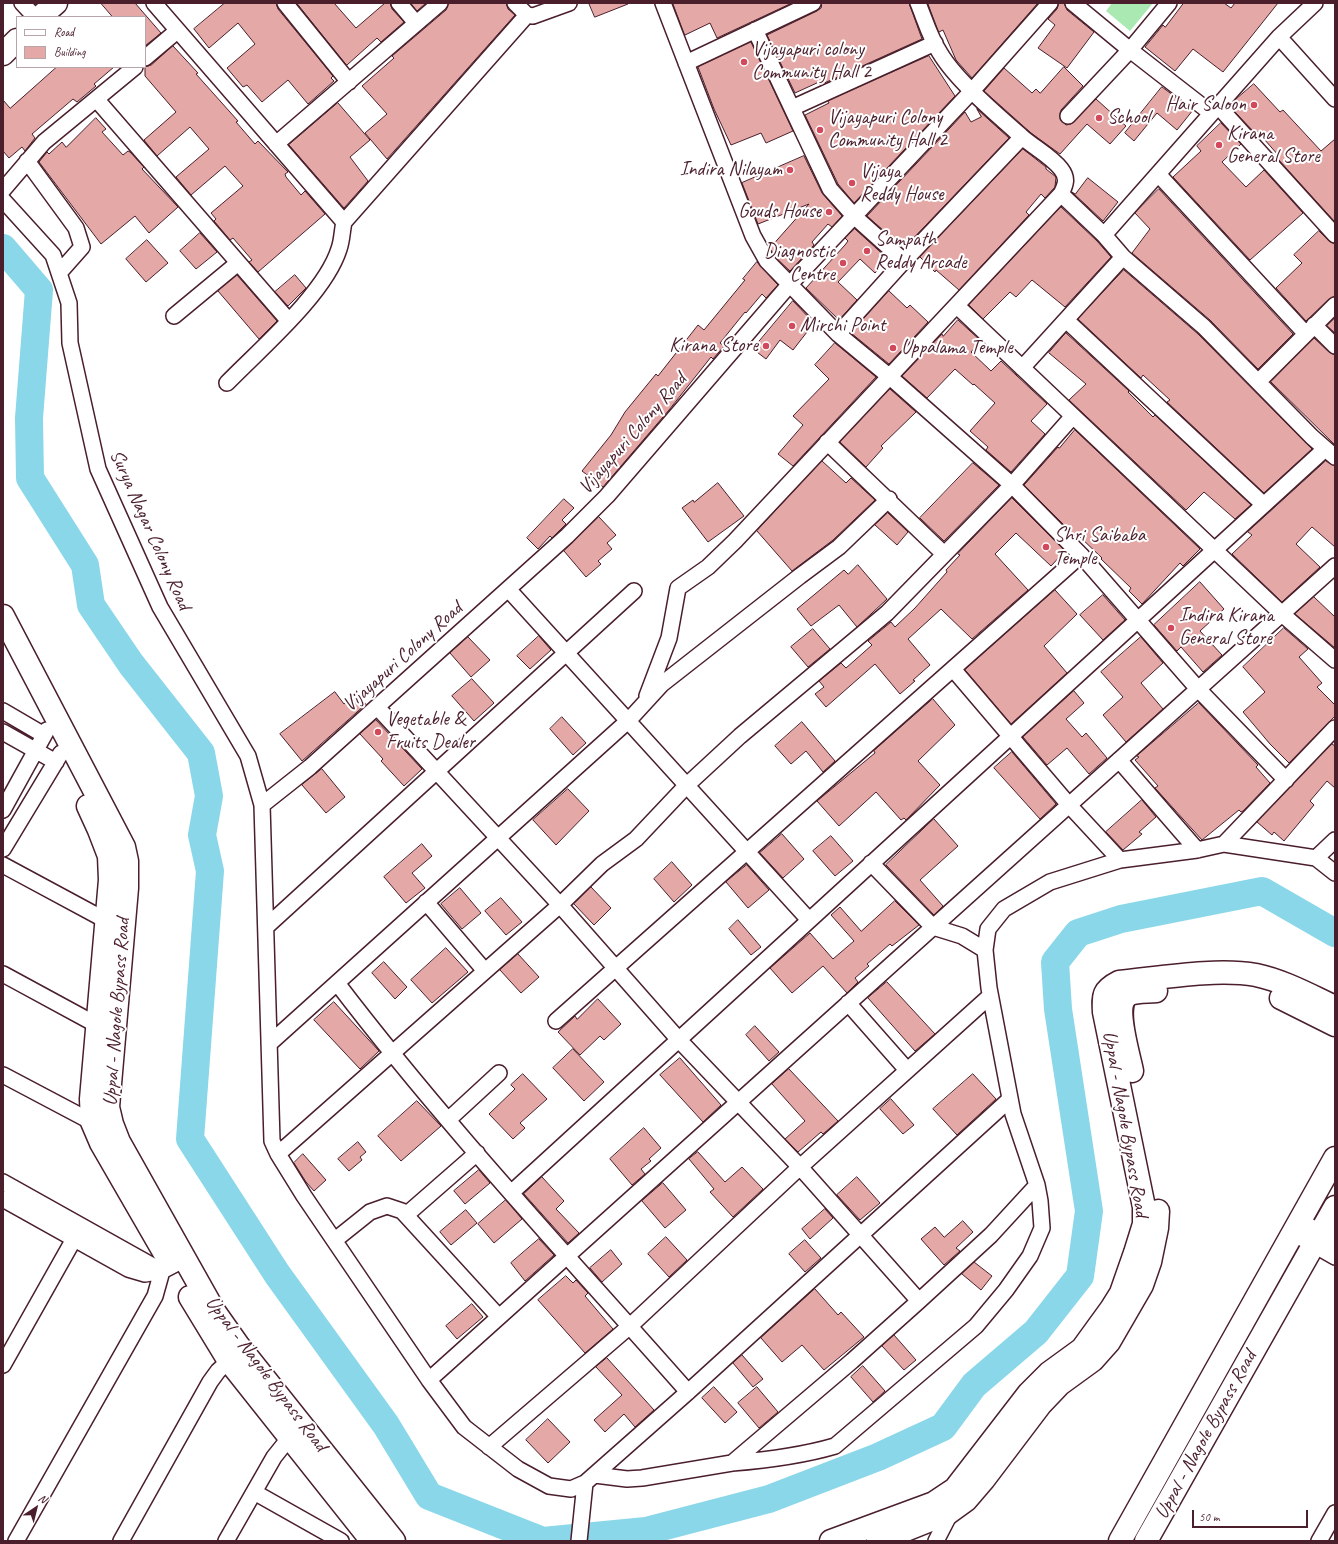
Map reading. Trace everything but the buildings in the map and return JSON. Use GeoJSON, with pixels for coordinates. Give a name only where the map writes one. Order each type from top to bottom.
{"type":"FeatureCollection","features":[{"type":"Feature","properties":{"kind":"street"},"geometry":{"type":"LineString","coordinates":[[22,3],[34,16]]}},
{"type":"Feature","properties":{"kind":"street"},"geometry":{"type":"LineString","coordinates":[[41,16],[56,3]]}},
{"type":"Feature","properties":{"kind":"street"},"geometry":{"type":"LineString","coordinates":[[154,3],[344,222]]}},
{"type":"Feature","properties":{"kind":"street"},"geometry":{"type":"LineString","coordinates":[[285,3],[348,82]]}},
{"type":"Feature","properties":{"kind":"street"},"geometry":{"type":"LineString","coordinates":[[399,3],[416,23]]}},
{"type":"Feature","properties":{"kind":"street"},"geometry":{"type":"LineString","coordinates":[[276,144],[440,3]]}},
{"type":"Feature","properties":{"kind":"street"},"geometry":{"type":"LineString","coordinates":[[515,3],[527,15],[533,16],[553,7],[569,3]]}},
{"type":"Feature","properties":{"kind":"street"},"geometry":{"type":"LineString","coordinates":[[663,3],[752,236],[767,261],[838,334],[890,377],[1012,485],[1081,555],[1137,621],[1198,689],[1286,780]]}},
{"type":"Feature","properties":{"kind":"street"},"geometry":{"type":"LineString","coordinates":[[686,63],[813,3]]}},
{"type":"Feature","properties":{"kind":"street"},"geometry":{"type":"LineString","coordinates":[[645,703],[669,638],[678,588],[708,567],[735,541],[1062,194],[1066,185],[1066,176],[1060,167],[1022,137],[972,91],[947,63],[934,43],[918,3]]}},
{"type":"Feature","properties":{"kind":"street","name":"Vijayapuri Colony Road"},"geometry":{"type":"LineString","coordinates":[[262,805],[310,767],[377,707],[567,536],[607,496],[790,284],[855,217],[972,91],[1050,3]]}},
{"type":"Feature","properties":{"kind":"street"},"geometry":{"type":"LineString","coordinates":[[1073,3],[1130,50],[1214,110],[1335,235]]}},
{"type":"Feature","properties":{"kind":"street"},"geometry":{"type":"LineString","coordinates":[[1068,116],[1130,50],[1169,3]]}},
{"type":"Feature","properties":{"kind":"street"},"geometry":{"type":"LineString","coordinates":[[1104,235],[1279,37],[1315,3]]}},
{"type":"Feature","properties":{"kind":"street"},"geometry":{"type":"LineString","coordinates":[[227,383],[306,302],[326,275],[339,250],[344,222],[527,15]]}},
{"type":"Feature","properties":{"kind":"street"},"geometry":{"type":"LineString","coordinates":[[754,30],[830,189],[855,217],[904,261]]}},
{"type":"Feature","properties":{"kind":"street"},"geometry":{"type":"LineString","coordinates":[[146,57],[177,31]]}},
{"type":"Feature","properties":{"kind":"street"},"geometry":{"type":"LineString","coordinates":[[1279,37],[1335,99]]}},
{"type":"Feature","properties":{"kind":"street"},"geometry":{"type":"LineString","coordinates":[[3,54],[16,41]]}},
{"type":"Feature","properties":{"kind":"street"},"geometry":{"type":"LineString","coordinates":[[792,108],[934,43]]}},
{"type":"Feature","properties":{"kind":"street"},"geometry":{"type":"LineString","coordinates":[[3,190],[44,142],[98,100],[134,68]]}},
{"type":"Feature","properties":{"kind":"street"},"geometry":{"type":"LineString","coordinates":[[98,100],[288,320]]}},
{"type":"Feature","properties":{"kind":"street"},"geometry":{"type":"LineString","coordinates":[[838,334],[904,261],[1022,137]]}},
{"type":"Feature","properties":{"kind":"street"},"geometry":{"type":"LineString","coordinates":[[27,161],[76,228],[82,247],[59,273]]}},
{"type":"Feature","properties":{"kind":"street"},"geometry":{"type":"LineString","coordinates":[[1158,174],[1309,329],[1335,346]]}},
{"type":"Feature","properties":{"kind":"street"},"geometry":{"type":"LineString","coordinates":[[511,1193],[1214,550],[1264,505],[1330,453],[1204,327],[1123,257],[1104,235],[1062,194]]}},
{"type":"Feature","properties":{"kind":"street","name":"Surya Nagar Colony Road"},"geometry":{"type":"LineString","coordinates":[[3,200],[53,255],[69,303],[70,343],[98,469],[160,607],[248,756],[262,805],[272,1141],[278,1154],[304,1196],[429,1380],[464,1427],[518,1469],[549,1486],[571,1489],[590,1479]]}},
{"type":"Feature","properties":{"kind":"street"},"geometry":{"type":"LineString","coordinates":[[1022,368],[1123,257]]}},
{"type":"Feature","properties":{"kind":"street"},"geometry":{"type":"LineString","coordinates":[[174,316],[238,262]]}},
{"type":"Feature","properties":{"kind":"street"},"geometry":{"type":"LineString","coordinates":[[1258,382],[1309,329],[1335,305]]}},
{"type":"Feature","properties":{"kind":"street"},"geometry":{"type":"LineString","coordinates":[[957,306],[1282,614],[1335,660]]}},
{"type":"Feature","properties":{"kind":"street"},"geometry":{"type":"LineString","coordinates":[[1066,320],[1264,505]]}},
{"type":"Feature","properties":{"kind":"street"},"geometry":{"type":"LineString","coordinates":[[278,1154],[560,905],[602,864],[636,839],[687,785],[740,736],[887,613],[1012,485],[1073,416]]}},
{"type":"Feature","properties":{"kind":"street"},"geometry":{"type":"LineString","coordinates":[[827,442],[889,499],[944,554]]}},
{"type":"Feature","properties":{"kind":"street"},"geometry":{"type":"LineString","coordinates":[[269,1044],[629,720],[662,684],[800,576],[839,548],[889,499]]}},
{"type":"Feature","properties":{"kind":"street"},"geometry":{"type":"LineString","coordinates":[[556,1021],[1081,555]]}},
{"type":"Feature","properties":{"kind":"street"},"geometry":{"type":"LineString","coordinates":[[429,1380],[1335,566]]}},
{"type":"Feature","properties":{"kind":"street"},"geometry":{"type":"LineString","coordinates":[[508,589],[629,720],[809,920]]}},
{"type":"Feature","properties":{"kind":"street"},"geometry":{"type":"LineString","coordinates":[[266,927],[435,771],[568,653],[634,591]]}},
{"type":"Feature","properties":{"kind":"street","name":"Uppal - Nagole Bypass Road"},"geometry":{"type":"LineString","coordinates":[[3,616],[124,847],[127,861],[127,888],[108,1107],[112,1124],[173,1265],[214,1310],[238,1344],[394,1541]]}},
{"type":"Feature","properties":{"kind":"street","name":"Uppal - Nagole Bypass Road"},"geometry":{"type":"LineString","coordinates":[[3,648],[46,733],[99,830],[109,856],[110,880],[90,1099],[92,1122],[101,1143],[173,1265],[206,1326],[229,1361],[372,1541]]}},
{"type":"Feature","properties":{"kind":"street"},"geometry":{"type":"LineString","coordinates":[[953,668],[1069,805],[1120,860]]}},
{"type":"Feature","properties":{"kind":"street"},"geometry":{"type":"LineString","coordinates":[[377,707],[560,905],[678,1040],[800,1167],[918,1301]]}},
{"type":"Feature","properties":{"kind":"street"},"geometry":{"type":"LineString","coordinates":[[3,711],[46,733],[3,810]]}},
{"type":"Feature","properties":{"kind":"street"},"geometry":{"type":"LineString","coordinates":[[1224,844],[1335,728]]}},
{"type":"Feature","properties":{"kind":"street"},"geometry":{"type":"LineString","coordinates":[[3,732],[36,751],[59,757],[3,849]]}},
{"type":"Feature","properties":{"kind":"street"},"geometry":{"type":"LineString","coordinates":[[1119,760],[1197,850]]}},
{"type":"Feature","properties":{"kind":"street"},"geometry":{"type":"LineString","coordinates":[[1316,858],[1335,840]]}},
{"type":"Feature","properties":{"kind":"street"},"geometry":{"type":"LineString","coordinates":[[590,1479],[642,1478],[732,1463],[785,1458],[809,1454],[835,1446],[976,1326],[1006,1290],[1030,1256],[1042,1228],[1037,1185],[1013,1114],[990,996],[985,950],[988,929],[1004,909],[1050,882],[1120,860],[1197,850],[1224,844],[1316,858],[1335,873]]}},
{"type":"Feature","properties":{"kind":"street"},"geometry":{"type":"LineString","coordinates":[[871,863],[933,927],[962,936],[985,950]]}},
{"type":"Feature","properties":{"kind":"street"},"geometry":{"type":"LineString","coordinates":[[3,865],[106,921]]}},
{"type":"Feature","properties":{"kind":"street"},"geometry":{"type":"LineString","coordinates":[[426,902],[485,971]]}},
{"type":"Feature","properties":{"kind":"street","name":"Uppal - Nagole Bypass Road"},"geometry":{"type":"LineString","coordinates":[[878,1541],[919,1532],[948,1513],[947,1500],[1028,1393],[1049,1373],[1082,1349],[1096,1332],[1120,1293],[1144,1224],[1144,1207],[1104,1012],[1103,997],[1108,988],[1119,982],[1224,973],[1255,975],[1285,983],[1335,1007]]}},
{"type":"Feature","properties":{"kind":"street"},"geometry":{"type":"LineString","coordinates":[[3,974],[97,1025]]}},
{"type":"Feature","properties":{"kind":"street"},"geometry":{"type":"LineString","coordinates":[[337,983],[391,1054],[511,1193],[688,1392]]}},
{"type":"Feature","properties":{"kind":"street","name":"Uppal - Nagole Bypass Road"},"geometry":{"type":"LineString","coordinates":[[831,1541],[947,1500],[966,1500],[984,1480],[1040,1405],[1060,1384],[1093,1360],[1109,1342],[1142,1285],[1150,1262],[1157,1228],[1158,1207],[1121,1015],[1122,1002],[1128,995],[1141,992],[1221,987],[1255,990],[1282,998],[1335,1025]]}},
{"type":"Feature","properties":{"kind":"street"},"geometry":{"type":"LineString","coordinates":[[489,1446],[630,1326],[800,1167],[990,996]]}},
{"type":"Feature","properties":{"kind":"street"},"geometry":{"type":"LineString","coordinates":[[848,1003],[907,1070]]}},
{"type":"Feature","properties":{"kind":"street"},"geometry":{"type":"LineString","coordinates":[[448,1120],[499,1073]]}},
{"type":"Feature","properties":{"kind":"street"},"geometry":{"type":"LineString","coordinates":[[3,1075],[92,1122]]}},
{"type":"Feature","properties":{"kind":"street"},"geometry":{"type":"LineString","coordinates":[[579,1541],[584,1502],[590,1479],[688,1392],[1010,1099]]}},
{"type":"Feature","properties":{"kind":"street"},"geometry":{"type":"LineString","coordinates":[[406,1215],[476,1153]]}},
{"type":"Feature","properties":{"kind":"street","name":"Uppal - Nagole Bypass Road"},"geometry":{"type":"LineString","coordinates":[[1120,1541],[1335,1158]]}},
{"type":"Feature","properties":{"kind":"street"},"geometry":{"type":"LineString","coordinates":[[3,1182],[173,1265]]}},
{"type":"Feature","properties":{"kind":"street"},"geometry":{"type":"LineString","coordinates":[[732,1463],[852,1361],[918,1301],[990,1235],[1037,1185]]}},
{"type":"Feature","properties":{"kind":"street"},"geometry":{"type":"LineString","coordinates":[[3,1199],[128,1269],[145,1274],[173,1265]]}},
{"type":"Feature","properties":{"kind":"street"},"geometry":{"type":"LineString","coordinates":[[335,1240],[370,1212],[387,1206],[402,1211],[499,1317]]}},
{"type":"Feature","properties":{"kind":"street","name":"Uppal - Nagole Bypass Road"},"geometry":{"type":"LineString","coordinates":[[1146,1541],[1323,1239],[1335,1207]]}},
{"type":"Feature","properties":{"kind":"street"},"geometry":{"type":"LineString","coordinates":[[1297,1227],[1323,1239],[1335,1257]]}},
{"type":"Feature","properties":{"kind":"street"},"geometry":{"type":"LineString","coordinates":[[3,1365],[74,1239]]}},
{"type":"Feature","properties":{"kind":"street"},"geometry":{"type":"LineString","coordinates":[[16,1541],[173,1265]]}},
{"type":"Feature","properties":{"kind":"street"},"geometry":{"type":"LineString","coordinates":[[121,1541],[210,1382],[218,1371],[229,1361]]}},
{"type":"Feature","properties":{"kind":"street"},"geometry":{"type":"LineString","coordinates":[[226,1541],[274,1456],[290,1437]]}},
{"type":"Feature","properties":{"kind":"street"},"geometry":{"type":"LineString","coordinates":[[254,1492],[341,1541]]}},
{"type":"Feature","properties":{"kind":"street"},"geometry":{"type":"LineString","coordinates":[[936,1541],[947,1500]]}},
{"type":"Feature","properties":{"kind":"street"},"geometry":{"type":"LineString","coordinates":[[1319,1541],[1335,1512]]}},
{"type":"Feature","properties":{"kind":"green space"},"geometry":{"type":"Polygon","coordinates":[[[1112,3],[1153,3],[1130,31],[1106,11],[1112,3]]]}},
{"type":"Feature","properties":{"kind":"waterway"},"geometry":{"type":"LineString","coordinates":[[3,248],[39,290],[29,418],[30,478],[85,565],[91,605],[131,664],[201,753],[209,796],[202,835],[210,871],[190,1139],[277,1274],[386,1425],[429,1496],[543,1541],[646,1531],[769,1499],[878,1457],[943,1427],[974,1385],[1036,1332],[1080,1276],[1089,1211],[1058,1009],[1055,962],[1078,933],[1121,919],[1262,891],[1335,933]]}},
{"type":"Feature","properties":{"kind":"place","name":"Vijayapuri colony Community Hall 2"},"geometry":{"type":"Point","coordinates":[744,62]}},
{"type":"Feature","properties":{"kind":"place","name":"Hair Saloon"},"geometry":{"type":"Point","coordinates":[1254,105]}},
{"type":"Feature","properties":{"kind":"place","name":"School"},"geometry":{"type":"Point","coordinates":[1099,118]}},
{"type":"Feature","properties":{"kind":"place","name":"Vijayapuri Colony Community Hall 2"},"geometry":{"type":"Point","coordinates":[820,130]}},
{"type":"Feature","properties":{"kind":"place","name":"Kirana General Store"},"geometry":{"type":"Point","coordinates":[1219,145]}},
{"type":"Feature","properties":{"kind":"place","name":"Indira Nilayam"},"geometry":{"type":"Point","coordinates":[790,170]}},
{"type":"Feature","properties":{"kind":"place","name":"Vijaya Reddy House"},"geometry":{"type":"Point","coordinates":[852,183]}},
{"type":"Feature","properties":{"kind":"place","name":"Gouds House"},"geometry":{"type":"Point","coordinates":[829,212]}},
{"type":"Feature","properties":{"kind":"place","name":"Sampath Reddy Arcade"},"geometry":{"type":"Point","coordinates":[867,251]}},
{"type":"Feature","properties":{"kind":"place","name":"Diagnostic Centre"},"geometry":{"type":"Point","coordinates":[843,263]}},
{"type":"Feature","properties":{"kind":"place","name":"Mirchi Point"},"geometry":{"type":"Point","coordinates":[792,326]}},
{"type":"Feature","properties":{"kind":"place","name":"Kirana Store"},"geometry":{"type":"Point","coordinates":[766,346]}},
{"type":"Feature","properties":{"kind":"place","name":"Uppalama Temple"},"geometry":{"type":"Point","coordinates":[893,348]}},
{"type":"Feature","properties":{"kind":"place","name":"Shri Saibaba Temple"},"geometry":{"type":"Point","coordinates":[1046,547]}},
{"type":"Feature","properties":{"kind":"place","name":"Indira Kirana General Store"},"geometry":{"type":"Point","coordinates":[1171,628]}},
{"type":"Feature","properties":{"kind":"place","name":"Vegetable & Fruits Dealer"},"geometry":{"type":"Point","coordinates":[378,732]}}]}
